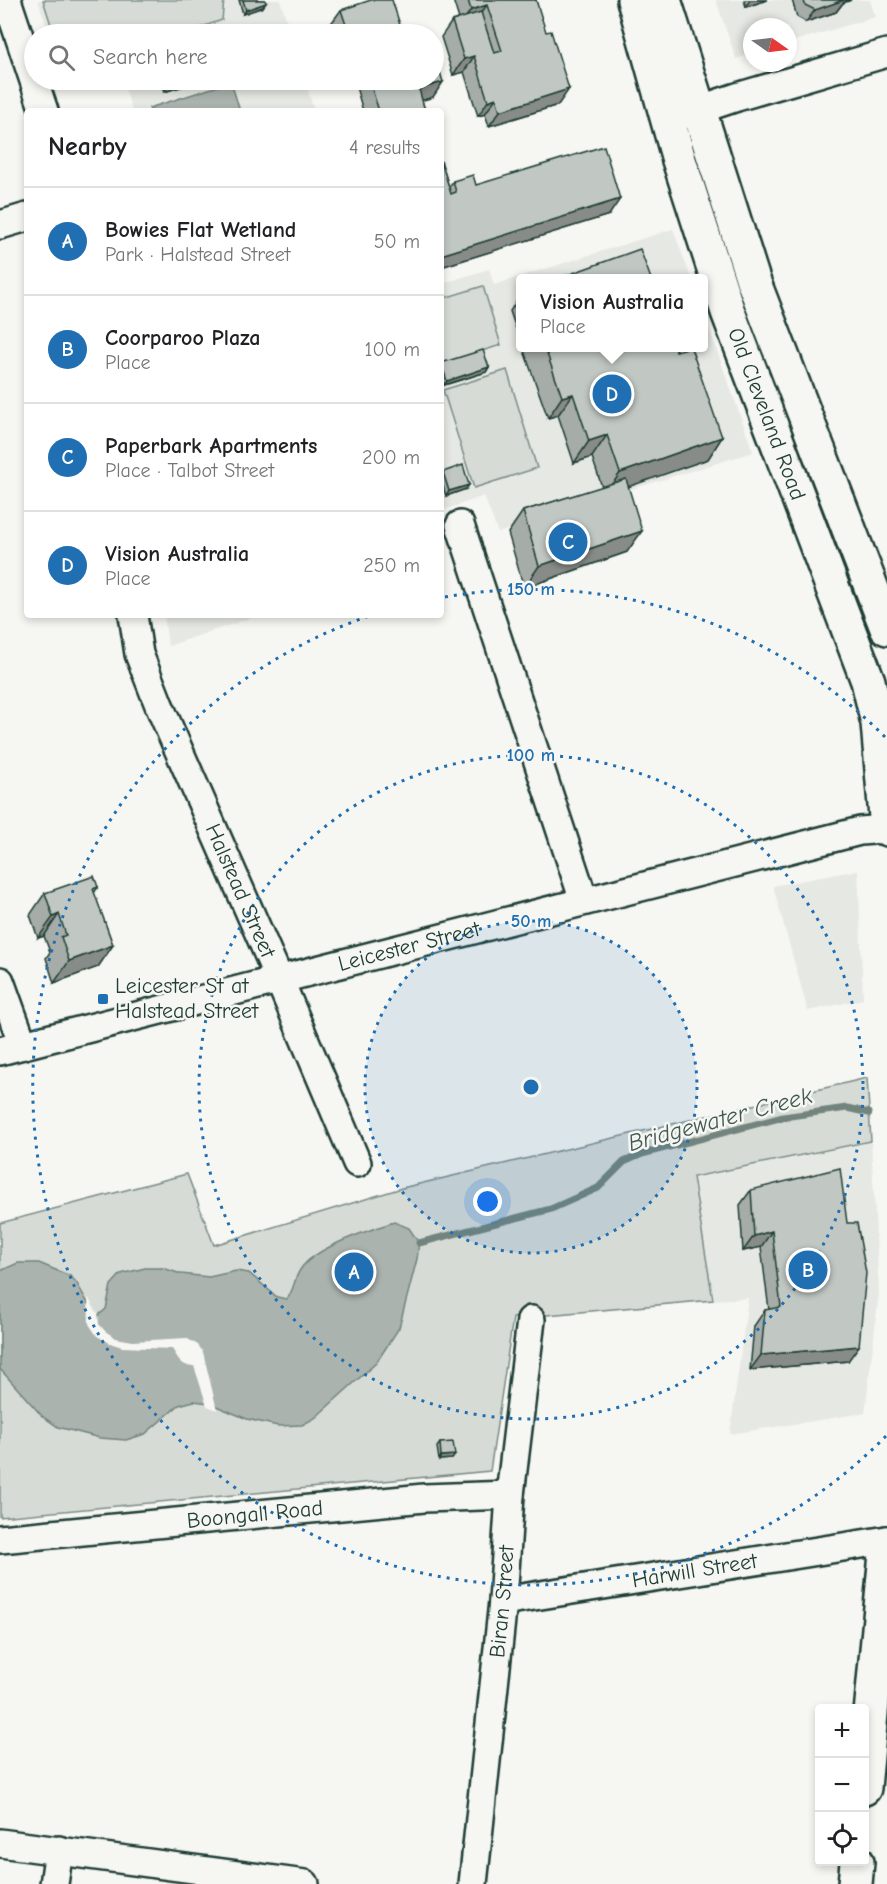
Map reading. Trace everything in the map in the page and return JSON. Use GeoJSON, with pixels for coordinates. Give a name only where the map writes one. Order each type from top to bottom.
{"type":"FeatureCollection","features":[{"type":"Feature","properties":{"kind":"highway","name":"Old Cleveland Road"},"geometry":{"type":"LineString","coordinates":[[634,0],[667,120],[728,312],[868,681],[878,723],[887,829]]}},
{"type":"Feature","properties":{"kind":"highway","name":"Old Cleveland Road"},"geometry":{"type":"LineString","coordinates":[[664,0],[753,280],[887,628]]}},
{"type":"Feature","properties":{"kind":"highway"},"geometry":{"type":"LineString","coordinates":[[867,1758],[887,1541]]}},
{"type":"Feature","properties":{"kind":"highway"},"geometry":{"type":"LineString","coordinates":[[855,1884],[857,1866]]}},
{"type":"Feature","properties":{"kind":"street"},"geometry":{"type":"LineString","coordinates":[[7,0],[24,51]]}},
{"type":"Feature","properties":{"kind":"street"},"geometry":{"type":"LineString","coordinates":[[667,120],[887,53]]}},
{"type":"Feature","properties":{"kind":"street"},"geometry":{"type":"LineString","coordinates":[[37,90],[43,108]]}},
{"type":"Feature","properties":{"kind":"street"},"geometry":{"type":"LineString","coordinates":[[0,225],[24,218]]}},
{"type":"Feature","properties":{"kind":"street"},"geometry":{"type":"LineString","coordinates":[[460,525],[584,901]]}},
{"type":"Feature","properties":{"kind":"street","name":"Halstead Street"},"geometry":{"type":"LineString","coordinates":[[133,618],[139,654],[159,705],[357,1163]]}},
{"type":"Feature","properties":{"kind":"street","name":"Leicester Street"},"geometry":{"type":"LineString","coordinates":[[11,1047],[860,831],[887,829]]}},
{"type":"Feature","properties":{"kind":"street"},"geometry":{"type":"LineString","coordinates":[[0,981],[11,1047]]}},
{"type":"Feature","properties":{"kind":"street","name":"Biran Street"},"geometry":{"type":"LineString","coordinates":[[474,1884],[503,1601],[510,1496],[531,1320]]}},
{"type":"Feature","properties":{"kind":"street","name":"Boongall Road"},"geometry":{"type":"LineString","coordinates":[[0,1539],[424,1498],[510,1496]]}},
{"type":"Feature","properties":{"kind":"street","name":"Harwill Street"},"geometry":{"type":"LineString","coordinates":[[503,1601],[887,1541]]}},
{"type":"Feature","properties":{"kind":"street"},"geometry":{"type":"LineString","coordinates":[[0,1843],[304,1884]]}},
{"type":"Feature","properties":{"kind":"street"},"geometry":{"type":"LineString","coordinates":[[54,1884],[59,1850]]}},
{"type":"Feature","properties":{"kind":"shaded area"},"geometry":{"type":"Polygon","coordinates":[[[38,0],[280,0],[288,24],[46,24],[38,0]]]}},
{"type":"Feature","properties":{"kind":"shaded area"},"geometry":{"type":"Polygon","coordinates":[[[43,0],[224,0],[222,20],[211,24],[51,24],[43,0]]]}},
{"type":"Feature","properties":{"kind":"shaded area"},"geometry":{"type":"Polygon","coordinates":[[[716,0],[870,0],[875,17],[797,40],[797,18],[743,18],[743,57],[736,59],[716,0]]]}},
{"type":"Feature","properties":{"kind":"shaded area"},"geometry":{"type":"Polygon","coordinates":[[[126,90],[308,90],[313,108],[131,108],[126,90]]]}},
{"type":"Feature","properties":{"kind":"shaded area"},"geometry":{"type":"Polygon","coordinates":[[[206,90],[233,90],[239,108],[149,108],[206,90]]]}},
{"type":"Feature","properties":{"kind":"shaded area"},"geometry":{"type":"Polygon","coordinates":[[[673,229],[690,274],[529,274],[673,229]]]}},
{"type":"Feature","properties":{"kind":"shaded area"},"geometry":{"type":"Polygon","coordinates":[[[489,269],[494,285],[516,278],[516,352],[708,352],[708,325],[753,452],[576,506],[498,533],[484,496],[444,510],[444,283],[489,269]]]}},
{"type":"Feature","properties":{"kind":"shaded area"},"geometry":{"type":"Polygon","coordinates":[[[483,286],[501,345],[444,363],[444,298],[483,286]]]}},
{"type":"Feature","properties":{"kind":"shaded area"},"geometry":{"type":"Polygon","coordinates":[[[507,370],[537,468],[474,488],[444,390],[507,370]]]}},
{"type":"Feature","properties":{"kind":"shaded area"},"geometry":{"type":"Polygon","coordinates":[[[164,618],[250,618],[168,646],[164,618]]]}},
{"type":"Feature","properties":{"kind":"shaded area"},"geometry":{"type":"Polygon","coordinates":[[[858,870],[863,999],[808,1011],[773,886],[858,870]]]}},
{"type":"Feature","properties":{"kind":"shaded area"},"geometry":{"type":"Polygon","coordinates":[[[867,1078],[871,1141],[693,1177],[713,1300],[513,1318],[490,1471],[0,1517],[0,1223],[187,1174],[214,1245],[402,1188],[867,1078]]]}},
{"type":"Feature","properties":{"kind":"shaded area"},"geometry":{"type":"Polygon","coordinates":[[[871,1141],[879,1292],[865,1413],[730,1434],[748,1298],[713,1300],[693,1177],[871,1141]]]}},
{"type":"Feature","properties":{"kind":"shaded area"},"geometry":{"type":"Polygon","coordinates":[[[394,1222],[409,1228],[419,1243],[399,1328],[376,1363],[315,1418],[302,1425],[278,1426],[247,1419],[209,1403],[194,1401],[179,1405],[145,1434],[126,1440],[100,1438],[58,1427],[42,1416],[0,1369],[0,1271],[18,1263],[39,1263],[70,1276],[76,1282],[96,1317],[106,1309],[111,1285],[121,1274],[145,1268],[163,1268],[181,1274],[209,1277],[236,1271],[249,1273],[277,1297],[287,1299],[300,1270],[317,1254],[342,1241],[394,1222]]]}},
{"type":"Feature","properties":{"kind":"pier"},"geometry":{"type":"Polygon","coordinates":[[[88,1297],[98,1312],[99,1324],[116,1338],[133,1341],[186,1338],[198,1345],[203,1352],[217,1410],[207,1406],[194,1366],[181,1363],[172,1349],[122,1347],[97,1336],[89,1324],[88,1297]]]}},
{"type":"Feature","properties":{"kind":"building"},"geometry":{"type":"Polygon","coordinates":[[[243,0],[265,0],[266,3],[246,10],[243,0]]]}},
{"type":"Feature","properties":{"kind":"building"},"geometry":{"type":"Polygon","coordinates":[[[371,0],[392,0],[400,24],[346,24],[341,10],[371,0]]]}},
{"type":"Feature","properties":{"kind":"building"},"geometry":{"type":"Polygon","coordinates":[[[468,0],[536,0],[546,32],[551,31],[569,89],[500,111],[496,98],[488,101],[474,56],[464,59],[452,21],[481,12],[494,53],[502,51],[487,5],[471,10],[468,0]]]}},
{"type":"Feature","properties":{"kind":"building"},"geometry":{"type":"Polygon","coordinates":[[[804,0],[844,0],[815,10],[805,5],[804,0]]]}},
{"type":"Feature","properties":{"kind":"building"},"geometry":{"type":"Polygon","coordinates":[[[372,90],[419,90],[424,108],[378,108],[372,90]]]}},
{"type":"Feature","properties":{"kind":"building"},"geometry":{"type":"Polygon","coordinates":[[[604,146],[620,199],[444,254],[444,171],[451,194],[456,192],[453,181],[473,175],[476,185],[604,146]]]}},
{"type":"Feature","properties":{"kind":"building"},"geometry":{"type":"Polygon","coordinates":[[[640,249],[649,274],[570,274],[640,249]]]}},
{"type":"Feature","properties":{"kind":"building"},"geometry":{"type":"Polygon","coordinates":[[[483,350],[489,367],[447,381],[444,362],[483,350]]]}},
{"type":"Feature","properties":{"kind":"building"},"geometry":{"type":"Polygon","coordinates":[[[546,352],[692,352],[722,437],[620,473],[607,435],[589,441],[573,394],[562,397],[546,352]]]}},
{"type":"Feature","properties":{"kind":"building"},"geometry":{"type":"Polygon","coordinates":[[[463,465],[469,485],[449,491],[444,472],[463,465]]]}},
{"type":"Feature","properties":{"kind":"building"},"geometry":{"type":"Polygon","coordinates":[[[626,479],[642,531],[539,566],[523,511],[626,479]]]}},
{"type":"Feature","properties":{"kind":"building"},"geometry":{"type":"Polygon","coordinates":[[[94,876],[98,887],[93,889],[113,945],[69,961],[61,937],[66,935],[59,914],[53,917],[45,893],[94,876]]]}},
{"type":"Feature","properties":{"kind":"building"},"geometry":{"type":"Polygon","coordinates":[[[840,1168],[847,1223],[857,1223],[866,1273],[859,1346],[761,1355],[765,1310],[781,1307],[772,1231],[754,1236],[751,1190],[840,1168]]]}},
{"type":"Feature","properties":{"kind":"building"},"geometry":{"type":"Polygon","coordinates":[[[453,1442],[455,1455],[441,1456],[440,1443],[453,1442]]]}},
{"type":"Feature","properties":{"kind":"waterway","name":"Bridgewater Creek"},"geometry":{"type":"LineString","coordinates":[[419,1243],[551,1209],[598,1188],[624,1162],[642,1154],[783,1117],[847,1108],[869,1113]]}},
{"type":"Feature","properties":{"kind":"place","name":"Vision Australia"},"geometry":{"type":"Point","coordinates":[612,394]}},
{"type":"Feature","properties":{"kind":"place","name":"Paperbark Apartments"},"geometry":{"type":"Point","coordinates":[568,542]}},
{"type":"Feature","properties":{"kind":"place","name":"Leicester St at Halstead Street"},"geometry":{"type":"Point","coordinates":[103,999]}},
{"type":"Feature","properties":{"kind":"place","name":"Coorparoo Plaza"},"geometry":{"type":"Point","coordinates":[808,1270]}},
{"type":"Feature","properties":{"kind":"place","name":"Bowies Flat Wetland"},"geometry":{"type":"Point","coordinates":[354,1272]}}]}
